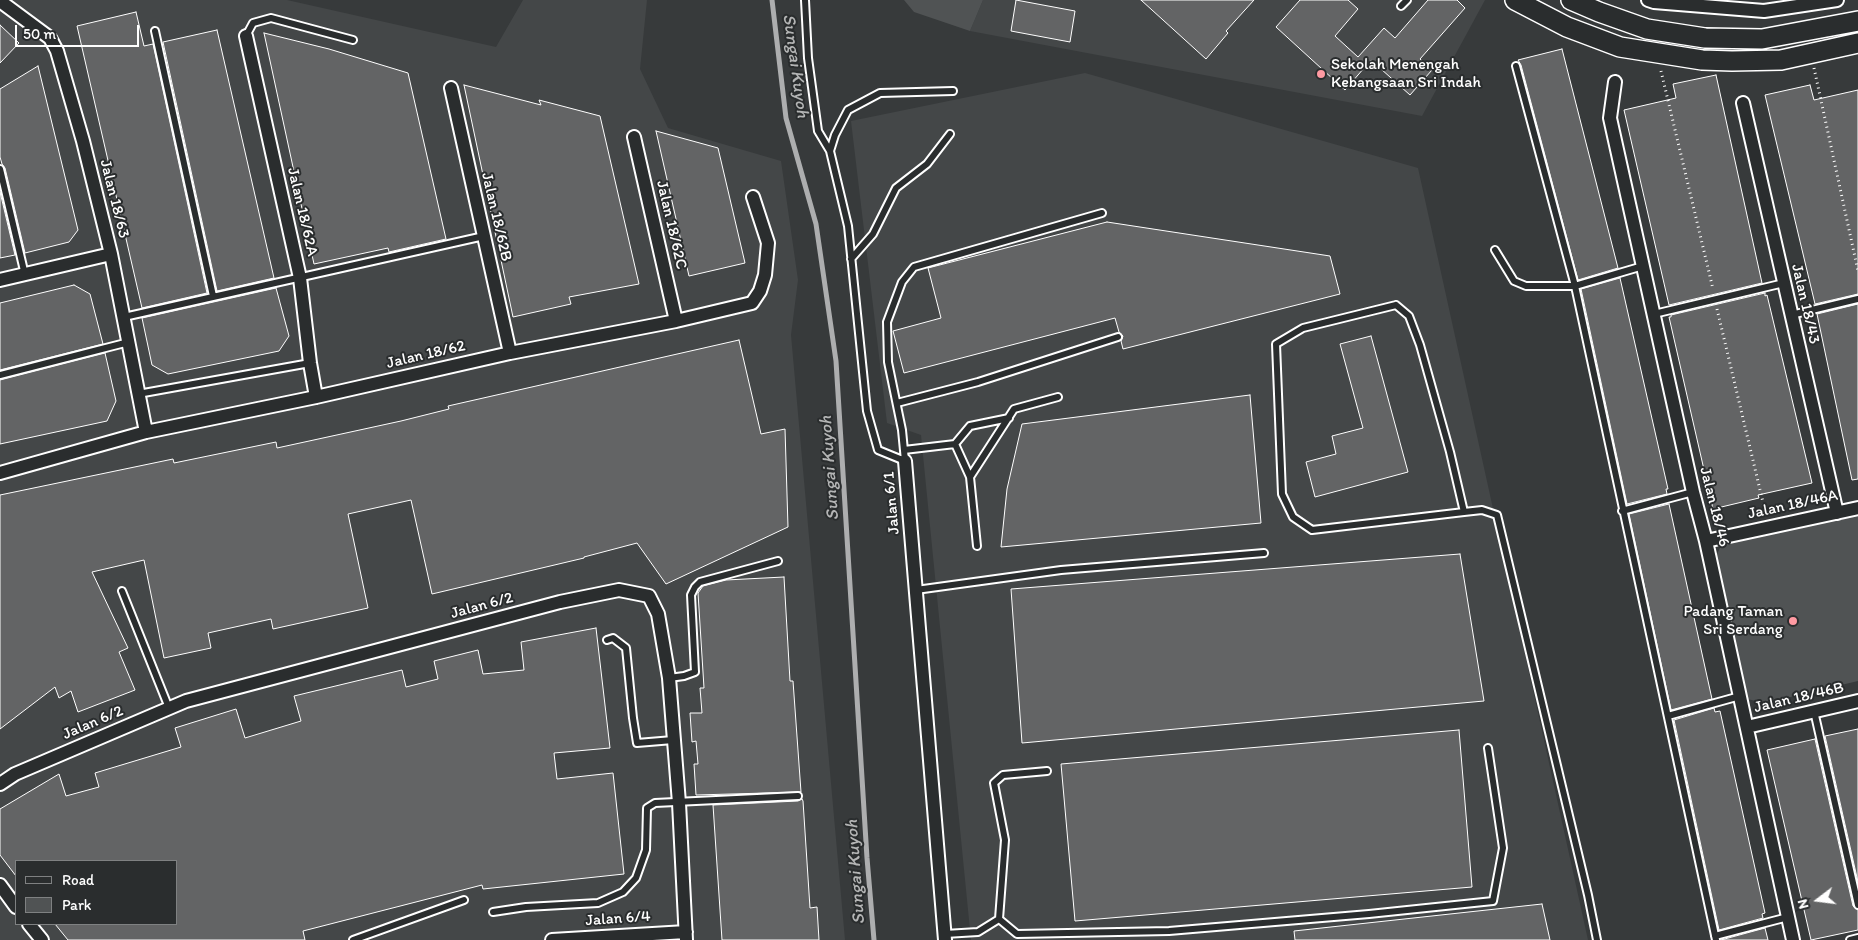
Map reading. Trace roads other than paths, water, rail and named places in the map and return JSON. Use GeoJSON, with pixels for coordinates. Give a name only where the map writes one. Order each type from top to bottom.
{"type":"FeatureCollection","features":[{"type":"Feature","properties":{"kind":"street"},"geometry":{"type":"LineString","coordinates":[[1515,0],[1567,28],[1620,47],[1702,60],[1781,60],[1858,43]]}},
{"type":"Feature","properties":{"kind":"street"},"geometry":{"type":"LineString","coordinates":[[1570,0],[1647,29],[1705,38],[1762,39],[1858,21]]}},
{"type":"Feature","properties":{"kind":"street"},"geometry":{"type":"LineString","coordinates":[[1648,0],[1764,11],[1837,0]]}},
{"type":"Feature","properties":{"kind":"street","name":"Jalan 18/63"},"geometry":{"type":"LineString","coordinates":[[0,1],[50,38],[57,51],[83,141],[111,254],[146,432]]}},
{"type":"Feature","properties":{"kind":"street","name":"Jalan 18/62A"},"geometry":{"type":"LineString","coordinates":[[246,36],[300,278],[316,397]]}},
{"type":"Feature","properties":{"kind":"street","name":"Jalan 18/46"},"geometry":{"type":"LineString","coordinates":[[1615,82],[1610,118],[1693,492],[1706,541],[1793,940]]}},
{"type":"Feature","properties":{"kind":"street","name":"Jalan 18/62B"},"geometry":{"type":"LineString","coordinates":[[451,88],[510,353]]}},
{"type":"Feature","properties":{"kind":"street","name":"Jalan 18/43"},"geometry":{"type":"LineString","coordinates":[[1743,103],[1837,513]]}},
{"type":"Feature","properties":{"kind":"street","name":"Jalan 18/62C"},"geometry":{"type":"LineString","coordinates":[[634,137],[676,321]]}},
{"type":"Feature","properties":{"kind":"street","name":"Jalan 18/62"},"geometry":{"type":"LineString","coordinates":[[0,473],[146,432],[316,397],[510,353],[676,321],[752,303],[760,291],[765,275],[768,244],[753,197]]}},
{"type":"Feature","properties":{"kind":"street"},"geometry":{"type":"LineString","coordinates":[[0,280],[111,254]]}},
{"type":"Feature","properties":{"kind":"street","name":"Jalan 6/1"},"geometry":{"type":"LineString","coordinates":[[904,456],[945,937]]}},
{"type":"Feature","properties":{"kind":"street","name":"Jalan 18/46A"},"geometry":{"type":"LineString","coordinates":[[1706,541],[1858,508]]}},
{"type":"Feature","properties":{"kind":"street","name":"Jalan 6/2"},"geometry":{"type":"LineString","coordinates":[[0,784],[15,774],[196,698],[551,605],[619,590],[649,596],[658,614],[669,678],[679,803],[686,936]]}},
{"type":"Feature","properties":{"kind":"street","name":"Jalan 18/46B"},"geometry":{"type":"LineString","coordinates":[[1747,727],[1858,701]]}},
{"type":"Feature","properties":{"kind":"street"},"geometry":{"type":"LineString","coordinates":[[0,885],[15,906]]}},
{"type":"Feature","properties":{"kind":"street"},"geometry":{"type":"LineString","coordinates":[[30,925],[42,940]]}},
{"type":"Feature","properties":{"kind":"street","name":"Jalan 6/4"},"geometry":{"type":"LineString","coordinates":[[552,940],[686,936]]}},
{"type":"Feature","properties":{"kind":"lane"},"geometry":{"type":"LineString","coordinates":[[805,0],[808,58],[818,130],[830,151],[848,226],[867,411],[878,450],[904,456],[954,444],[970,426],[1009,418]]}},
{"type":"Feature","properties":{"kind":"lane"},"geometry":{"type":"LineString","coordinates":[[1401,6],[1408,0]]}},
{"type":"Feature","properties":{"kind":"lane"},"geometry":{"type":"LineString","coordinates":[[246,36],[253,23],[271,18],[353,40]]}},
{"type":"Feature","properties":{"kind":"lane"},"geometry":{"type":"LineString","coordinates":[[155,31],[213,296]]}},
{"type":"Feature","properties":{"kind":"lane"},"geometry":{"type":"LineString","coordinates":[[1516,66],[1575,286],[1622,511],[1716,938],[1788,917]]}},
{"type":"Feature","properties":{"kind":"lane"},"geometry":{"type":"LineString","coordinates":[[830,151],[834,135],[848,110],[880,93],[953,91]]}},
{"type":"Feature","properties":{"kind":"lane"},"geometry":{"type":"LineString","coordinates":[[851,259],[874,234],[896,188],[927,164],[950,134]]}},
{"type":"Feature","properties":{"kind":"lane"},"geometry":{"type":"LineString","coordinates":[[0,169],[25,275]]}},
{"type":"Feature","properties":{"kind":"lane","name":"Jalan 6/1"},"geometry":{"type":"LineString","coordinates":[[904,456],[888,362],[887,322],[902,282],[914,267],[1102,213]]}},
{"type":"Feature","properties":{"kind":"lane"},"geometry":{"type":"LineString","coordinates":[[124,317],[484,236]]}},
{"type":"Feature","properties":{"kind":"lane"},"geometry":{"type":"LineString","coordinates":[[1495,250],[1514,281],[1526,286],[1575,286],[1643,266]]}},
{"type":"Feature","properties":{"kind":"lane"},"geometry":{"type":"LineString","coordinates":[[1654,314],[1784,283]]}},
{"type":"Feature","properties":{"kind":"lane"},"geometry":{"type":"LineString","coordinates":[[1791,316],[1858,299]]}},
{"type":"Feature","properties":{"kind":"lane"},"geometry":{"type":"LineString","coordinates":[[1464,512],[1450,452],[1420,345],[1409,316],[1396,305],[1302,328],[1276,344],[1282,494],[1293,517],[1312,530],[1482,510],[1497,515],[1588,895],[1597,940]]}},
{"type":"Feature","properties":{"kind":"lane"},"geometry":{"type":"LineString","coordinates":[[896,403],[978,382],[1118,337]]}},
{"type":"Feature","properties":{"kind":"lane"},"geometry":{"type":"LineString","coordinates":[[0,375],[129,342]]}},
{"type":"Feature","properties":{"kind":"lane"},"geometry":{"type":"LineString","coordinates":[[138,394],[310,363]]}},
{"type":"Feature","properties":{"kind":"lane"},"geometry":{"type":"LineString","coordinates":[[970,477],[1014,409],[1058,396]]}},
{"type":"Feature","properties":{"kind":"lane"},"geometry":{"type":"LineString","coordinates":[[954,444],[970,477],[977,546]]}},
{"type":"Feature","properties":{"kind":"lane"},"geometry":{"type":"LineString","coordinates":[[1622,511],[1693,492]]}},
{"type":"Feature","properties":{"kind":"lane"},"geometry":{"type":"LineString","coordinates":[[916,590],[1061,570],[1264,554]]}},
{"type":"Feature","properties":{"kind":"lane"},"geometry":{"type":"LineString","coordinates":[[669,678],[695,672],[691,595],[695,587],[700,582],[778,561]]}},
{"type":"Feature","properties":{"kind":"lane"},"geometry":{"type":"LineString","coordinates":[[122,591],[169,708]]}},
{"type":"Feature","properties":{"kind":"lane"},"geometry":{"type":"LineString","coordinates":[[607,640],[612,638],[626,648],[637,743],[673,740]]}},
{"type":"Feature","properties":{"kind":"lane"},"geometry":{"type":"LineString","coordinates":[[1668,716],[1740,696]]}},
{"type":"Feature","properties":{"kind":"lane"},"geometry":{"type":"LineString","coordinates":[[1814,711],[1858,906]]}},
{"type":"Feature","properties":{"kind":"lane"},"geometry":{"type":"LineString","coordinates":[[999,920],[1017,934],[1169,931],[1369,914],[1492,901],[1503,848],[1488,748]]}},
{"type":"Feature","properties":{"kind":"lane"},"geometry":{"type":"LineString","coordinates":[[999,920],[1004,840],[994,783],[1003,775],[1047,771]]}},
{"type":"Feature","properties":{"kind":"lane"},"geometry":{"type":"LineString","coordinates":[[493,912],[526,907],[598,903],[623,892],[636,878],[646,850],[647,808],[655,803],[798,796]]}},
{"type":"Feature","properties":{"kind":"lane"},"geometry":{"type":"LineString","coordinates":[[353,940],[464,900]]}},
{"type":"Feature","properties":{"kind":"lane"},"geometry":{"type":"LineString","coordinates":[[945,937],[978,932],[999,920]]}},
{"type":"Feature","properties":{"kind":"lane"},"geometry":{"type":"LineString","coordinates":[[1850,940],[1858,938]]}},
{"type":"Feature","properties":{"kind":"waterway","name":"Sungai Kuyoh"},"geometry":{"type":"LineString","coordinates":[[772,0],[786,118],[816,224],[836,361],[867,858],[874,940]]}},
{"type":"Feature","properties":{"kind":"place","name":"Sekolah Menengah Kebangsaan Sri Indah"},"geometry":{"type":"Point","coordinates":[1321,74]}},
{"type":"Feature","properties":{"kind":"place","name":"Padang Taman Sri Serdang"},"geometry":{"type":"Point","coordinates":[1793,621]}}]}
